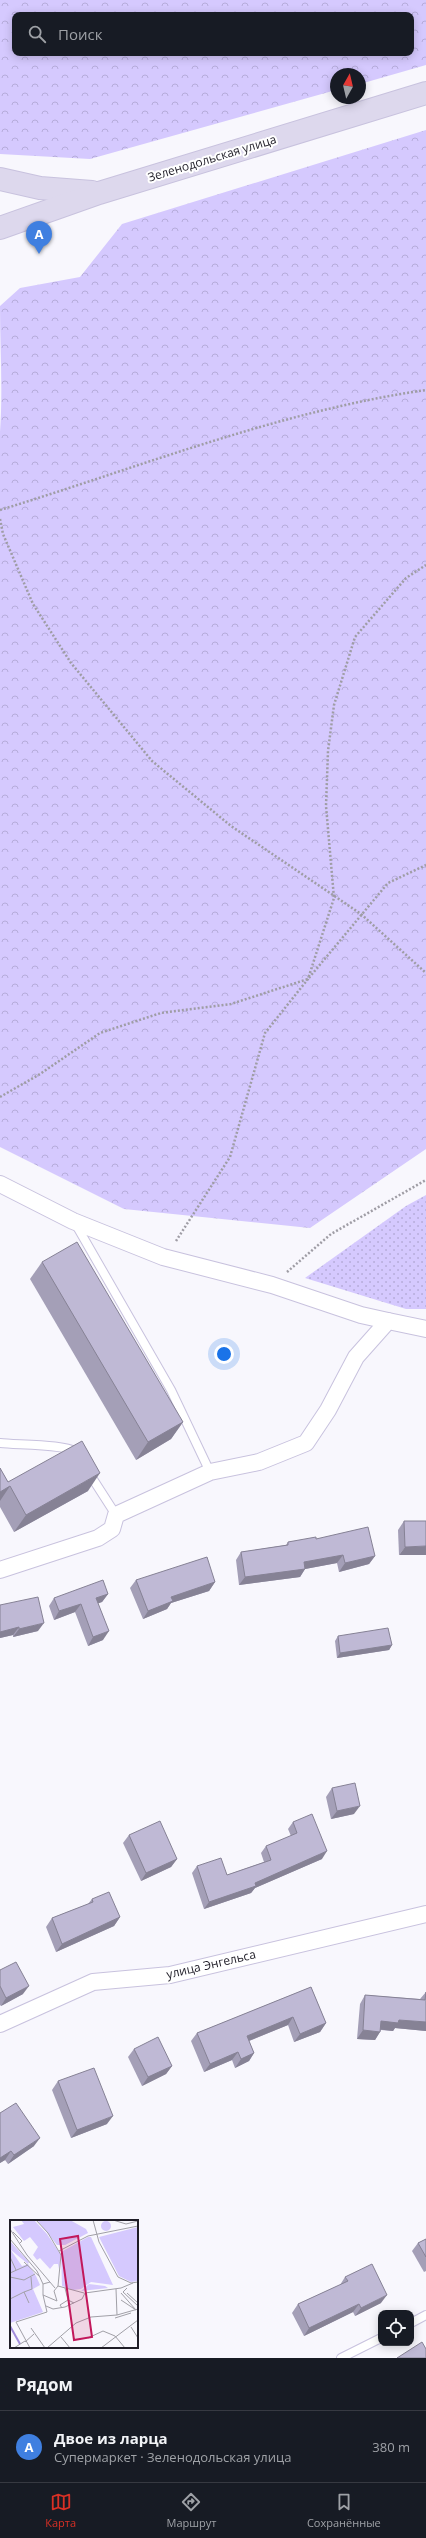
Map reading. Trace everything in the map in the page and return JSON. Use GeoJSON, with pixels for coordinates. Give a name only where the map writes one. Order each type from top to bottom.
{"type":"FeatureCollection","features":[{"type":"Feature","properties":{"kind":"street","name":"Зеленодольская улица"},"geometry":{"type":"LineString","coordinates":[[0,228],[99,193],[426,93]]}},
{"type":"Feature","properties":{"kind":"street"},"geometry":{"type":"LineString","coordinates":[[0,179],[40,188],[99,193]]}},
{"type":"Feature","properties":{"kind":"street"},"geometry":{"type":"LineString","coordinates":[[0,1184],[73,1220],[165,1258],[272,1285],[361,1315],[426,1329]]}},
{"type":"Feature","properties":{"kind":"street"},"geometry":{"type":"LineString","coordinates":[[0,1570],[98,1538],[112,1529],[116,1515],[210,1472],[259,1462],[306,1443],[328,1410],[356,1357],[388,1321]]}},
{"type":"Feature","properties":{"kind":"street","name":"улица Энгельса"},"geometry":{"type":"LineString","coordinates":[[0,2024],[93,1982],[170,1975],[426,1914]]}},
{"type":"Feature","properties":{"kind":"lane"},"geometry":{"type":"LineString","coordinates":[[73,1220],[171,1390],[210,1472]]}},
{"type":"Feature","properties":{"kind":"lane"},"geometry":{"type":"LineString","coordinates":[[0,1443],[70,1448],[84,1464],[116,1515]]}},
{"type":"Feature","properties":{"kind":"lane"},"geometry":{"type":"LineString","coordinates":[[414,2321],[426,2315]]}},
{"type":"Feature","properties":{"kind":"lane"},"geometry":{"type":"LineString","coordinates":[[341,2358],[378,2340]]}},
{"type":"Feature","properties":{"kind":"path"},"geometry":{"type":"LineString","coordinates":[[0,510],[165,456],[307,415],[426,390]]}},
{"type":"Feature","properties":{"kind":"path"},"geometry":{"type":"LineString","coordinates":[[0,519],[3,534],[33,604],[71,663],[152,761],[231,826],[334,898],[361,914],[426,973]]}},
{"type":"Feature","properties":{"kind":"path"},"geometry":{"type":"LineString","coordinates":[[308,979],[334,898],[326,806],[328,751],[334,705],[355,637],[406,578],[426,565]]}},
{"type":"Feature","properties":{"kind":"path"},"geometry":{"type":"LineString","coordinates":[[165,1258],[230,1157],[265,1033],[388,882],[426,865]]}},
{"type":"Feature","properties":{"kind":"path"},"geometry":{"type":"LineString","coordinates":[[0,1097],[40,1074],[100,1033],[161,1013],[231,1004],[308,979]]}},
{"type":"Feature","properties":{"kind":"path"},"geometry":{"type":"LineString","coordinates":[[272,1285],[331,1234],[426,1180]]}},
{"type":"Feature","properties":{"kind":"green space"},"geometry":{"type":"Polygon","coordinates":[[[0,0],[426,0],[426,65],[366,82],[366,68],[330,68],[330,92],[90,159],[0,154],[0,0]]]}},
{"type":"Feature","properties":{"kind":"green space"},"geometry":{"type":"Polygon","coordinates":[[[426,130],[426,1149],[310,1228],[124,1209],[0,1147],[0,306],[20,288],[80,277],[122,224],[426,130]]]}},
{"type":"Feature","properties":{"kind":"green space"},"geometry":{"type":"Polygon","coordinates":[[[426,1195],[426,1309],[406,1309],[305,1278],[406,1206],[426,1195]]]}},
{"type":"Feature","properties":{"kind":"building"},"geometry":{"type":"Polygon","coordinates":[[[77,1242],[183,1422],[148,1442],[42,1262],[77,1242]]]}},
{"type":"Feature","properties":{"kind":"building"},"geometry":{"type":"Polygon","coordinates":[[[82,1441],[100,1473],[26,1515],[10,1486],[0,1492],[0,1468],[8,1482],[82,1441]]]}},
{"type":"Feature","properties":{"kind":"building"},"geometry":{"type":"Polygon","coordinates":[[[404,1521],[426,1521],[426,1546],[405,1547],[404,1521]]]}},
{"type":"Feature","properties":{"kind":"building"},"geometry":{"type":"Polygon","coordinates":[[[368,1527],[375,1556],[345,1563],[343,1555],[304,1562],[305,1569],[245,1577],[241,1552],[288,1545],[288,1542],[316,1537],[316,1539],[368,1527]]]}},
{"type":"Feature","properties":{"kind":"building"},"geometry":{"type":"Polygon","coordinates":[[[207,1557],[215,1582],[171,1597],[173,1601],[148,1611],[136,1580],[207,1557]]]}},
{"type":"Feature","properties":{"kind":"building"},"geometry":{"type":"Polygon","coordinates":[[[103,1580],[108,1594],[96,1598],[109,1631],[93,1637],[81,1604],[59,1611],[54,1598],[103,1580]]]}},
{"type":"Feature","properties":{"kind":"building"},"geometry":{"type":"Polygon","coordinates":[[[38,1597],[44,1623],[0,1632],[0,1605],[38,1597]]]}},
{"type":"Feature","properties":{"kind":"building"},"geometry":{"type":"Polygon","coordinates":[[[388,1628],[392,1645],[340,1653],[338,1636],[388,1628]]]}},
{"type":"Feature","properties":{"kind":"building"},"geometry":{"type":"Polygon","coordinates":[[[355,1783],[360,1806],[337,1811],[332,1788],[355,1783]]]}},
{"type":"Feature","properties":{"kind":"building"},"geometry":{"type":"Polygon","coordinates":[[[312,1814],[327,1851],[255,1883],[256,1886],[209,1902],[197,1866],[221,1858],[227,1875],[271,1860],[266,1846],[297,1833],[293,1822],[312,1814]]]}},
{"type":"Feature","properties":{"kind":"building"},"geometry":{"type":"Polygon","coordinates":[[[160,1821],[177,1859],[146,1873],[129,1835],[160,1821]]]}},
{"type":"Feature","properties":{"kind":"building"},"geometry":{"type":"Polygon","coordinates":[[[109,1892],[120,1917],[62,1944],[52,1918],[93,1902],[92,1899],[109,1892]]]}},
{"type":"Feature","properties":{"kind":"building"},"geometry":{"type":"Polygon","coordinates":[[[16,1962],[29,1986],[6,1998],[0,1986],[0,1970],[16,1962]]]}},
{"type":"Feature","properties":{"kind":"building"},"geometry":{"type":"Polygon","coordinates":[[[311,1987],[326,2023],[300,2034],[293,2017],[247,2036],[254,2053],[241,2059],[238,2052],[210,2064],[197,2033],[311,1987]]]}},
{"type":"Feature","properties":{"kind":"building"},"geometry":{"type":"Polygon","coordinates":[[[426,1992],[426,2022],[399,2020],[398,2023],[381,2021],[380,2032],[363,2030],[365,1995],[425,2000],[426,1992]]]}},
{"type":"Feature","properties":{"kind":"building"},"geometry":{"type":"Polygon","coordinates":[[[158,2037],[172,2066],[148,2077],[134,2049],[158,2037]]]}},
{"type":"Feature","properties":{"kind":"building"},"geometry":{"type":"Polygon","coordinates":[[[94,2068],[113,2116],[77,2130],[58,2081],[94,2068]]]}},
{"type":"Feature","properties":{"kind":"building"},"geometry":{"type":"Polygon","coordinates":[[[16,2103],[40,2138],[14,2155],[11,2151],[0,2158],[0,2113],[16,2103]]]}},
{"type":"Feature","properties":{"kind":"building"},"geometry":{"type":"Polygon","coordinates":[[[426,2239],[426,2257],[418,2243],[426,2239]]]}},
{"type":"Feature","properties":{"kind":"building"},"geometry":{"type":"Polygon","coordinates":[[[372,2264],[387,2295],[361,2308],[359,2304],[309,2328],[298,2304],[348,2281],[345,2277],[372,2264]]]}},
{"type":"Feature","properties":{"kind":"building"},"geometry":{"type":"Polygon","coordinates":[[[422,2342],[426,2349],[426,2358],[397,2358],[422,2342]]]}},
{"type":"Feature","properties":{"kind":"place","name":"Двое из ларца"},"geometry":{"type":"Point","coordinates":[39,254]}}]}
